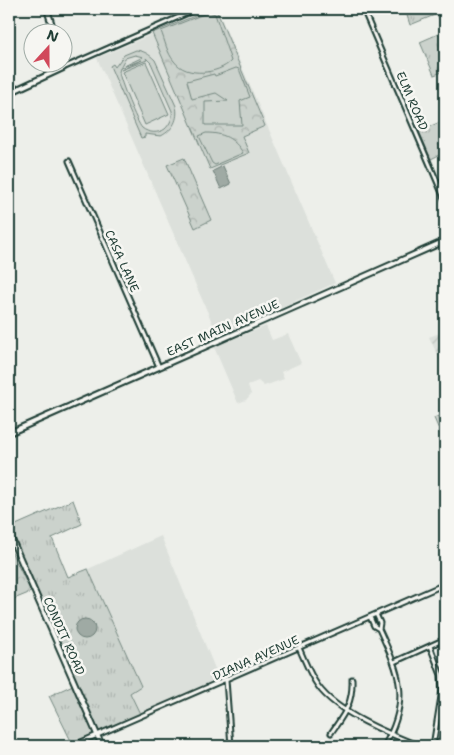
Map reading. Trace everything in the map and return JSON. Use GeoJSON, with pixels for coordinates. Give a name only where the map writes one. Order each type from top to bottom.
{"type":"FeatureCollection","features":[{"type":"Feature","properties":{"kind":"street"},"geometry":{"type":"LineString","coordinates":[[48,9],[51,22]]}},
{"type":"Feature","properties":{"kind":"street"},"geometry":{"type":"LineString","coordinates":[[72,64],[197,9]]}},
{"type":"Feature","properties":{"kind":"street","name":"ELM ROAD"},"geometry":{"type":"LineString","coordinates":[[363,9],[445,200]]}},
{"type":"Feature","properties":{"kind":"street"},"geometry":{"type":"LineString","coordinates":[[9,93],[54,72]]}},
{"type":"Feature","properties":{"kind":"street","name":"CASA LANE"},"geometry":{"type":"LineString","coordinates":[[69,162],[159,368]]}},
{"type":"Feature","properties":{"kind":"street","name":"EAST MAIN AVENUE"},"geometry":{"type":"LineString","coordinates":[[9,433],[445,241]]}},
{"type":"Feature","properties":{"kind":"street","name":"CONDIT ROAD"},"geometry":{"type":"LineString","coordinates":[[9,533],[102,746]]}},
{"type":"Feature","properties":{"kind":"street","name":"DIANA AVENUE"},"geometry":{"type":"LineString","coordinates":[[72,746],[445,584]]}},
{"type":"Feature","properties":{"kind":"street"},"geometry":{"type":"LineString","coordinates":[[376,614],[380,623],[379,629]]}},
{"type":"Feature","properties":{"kind":"street"},"geometry":{"type":"LineString","coordinates":[[370,616],[374,626],[379,629],[399,678],[398,714],[384,746]]}},
{"type":"Feature","properties":{"kind":"street"},"geometry":{"type":"LineString","coordinates":[[394,662],[445,640]]}},
{"type":"Feature","properties":{"kind":"street"},"geometry":{"type":"LineString","coordinates":[[430,646],[441,675],[442,690],[433,746]]}},
{"type":"Feature","properties":{"kind":"street"},"geometry":{"type":"LineString","coordinates":[[299,648],[317,686],[345,712],[420,746]]}},
{"type":"Feature","properties":{"kind":"street"},"geometry":{"type":"LineString","coordinates":[[331,733],[352,698],[352,679]]}},
{"type":"Feature","properties":{"kind":"street"},"geometry":{"type":"LineString","coordinates":[[226,680],[231,746]]}},
{"type":"Feature","properties":{"kind":"shaded area"},"geometry":{"type":"Polygon","coordinates":[[[211,9],[217,9],[335,283],[218,336],[97,58],[211,9]]]}},
{"type":"Feature","properties":{"kind":"shaded area"},"geometry":{"type":"Polygon","coordinates":[[[223,166],[231,184],[221,189],[213,171],[223,166]]]}},
{"type":"Feature","properties":{"kind":"shaded area"},"geometry":{"type":"Polygon","coordinates":[[[266,326],[272,340],[288,334],[301,363],[281,372],[284,379],[264,386],[258,381],[248,385],[251,394],[246,400],[238,403],[214,347],[266,326]]]}},
{"type":"Feature","properties":{"kind":"shaded area"},"geometry":{"type":"Polygon","coordinates":[[[445,331],[445,371],[429,337],[445,331]]]}},
{"type":"Feature","properties":{"kind":"shaded area"},"geometry":{"type":"Polygon","coordinates":[[[161,536],[220,681],[141,716],[130,693],[141,686],[88,569],[161,536]]]}},
{"type":"Feature","properties":{"kind":"shaded area"},"geometry":{"type":"Polygon","coordinates":[[[81,619],[89,619],[95,625],[95,633],[89,639],[81,639],[75,633],[75,625],[81,619]]]}},
{"type":"Feature","properties":{"kind":"green space"},"geometry":{"type":"Polygon","coordinates":[[[216,9],[265,126],[242,136],[249,153],[210,169],[152,33],[216,9]]]}},
{"type":"Feature","properties":{"kind":"green space"},"geometry":{"type":"Polygon","coordinates":[[[405,9],[445,9],[445,31],[437,14],[410,25],[405,9]]]}},
{"type":"Feature","properties":{"kind":"green space"},"geometry":{"type":"Polygon","coordinates":[[[209,12],[215,14],[231,61],[219,69],[211,71],[194,72],[186,70],[179,66],[172,58],[161,31],[209,12]]]}},
{"type":"Feature","properties":{"kind":"green space"},"geometry":{"type":"Polygon","coordinates":[[[445,31],[445,71],[434,75],[420,42],[445,31]]]}},
{"type":"Feature","properties":{"kind":"green space"},"geometry":{"type":"Polygon","coordinates":[[[136,50],[146,53],[155,60],[177,111],[174,124],[169,131],[161,136],[145,134],[145,137],[141,138],[110,66],[113,64],[115,67],[124,55],[136,50]],[[135,55],[125,58],[120,68],[143,57],[135,55]],[[146,58],[147,60],[121,70],[142,60],[120,68],[120,77],[142,128],[150,132],[159,132],[170,123],[172,111],[151,63],[146,58]]]}},
{"type":"Feature","properties":{"kind":"green space"},"geometry":{"type":"Polygon","coordinates":[[[146,62],[169,114],[145,125],[122,72],[146,62]]]}},
{"type":"Feature","properties":{"kind":"green space"},"geometry":{"type":"Polygon","coordinates":[[[236,68],[239,69],[250,97],[240,101],[242,125],[205,125],[205,102],[228,101],[216,93],[192,99],[187,81],[214,74],[215,76],[236,68]]]}},
{"type":"Feature","properties":{"kind":"green space"},"geometry":{"type":"Polygon","coordinates":[[[445,120],[445,152],[431,159],[419,131],[445,120]]]}},
{"type":"Feature","properties":{"kind":"green space"},"geometry":{"type":"Polygon","coordinates":[[[206,133],[228,137],[243,153],[215,165],[212,163],[199,136],[206,133]]]}},
{"type":"Feature","properties":{"kind":"green space"},"geometry":{"type":"Polygon","coordinates":[[[184,158],[211,220],[195,228],[167,165],[184,158]]]}},
{"type":"Feature","properties":{"kind":"green space"},"geometry":{"type":"Polygon","coordinates":[[[445,413],[445,444],[434,418],[445,413]]]}},
{"type":"Feature","properties":{"kind":"green space"},"geometry":{"type":"Polygon","coordinates":[[[73,500],[82,524],[52,538],[68,577],[88,569],[141,686],[130,693],[141,716],[73,745],[49,696],[75,684],[9,528],[73,500]]]}},
{"type":"Feature","properties":{"kind":"green space"},"geometry":{"type":"Polygon","coordinates":[[[9,547],[31,592],[9,601],[9,547]]]}},
{"type":"Feature","properties":{"kind":"green space"},"geometry":{"type":"Polygon","coordinates":[[[395,739],[412,746],[387,746],[391,740],[395,739]]]}}]}
